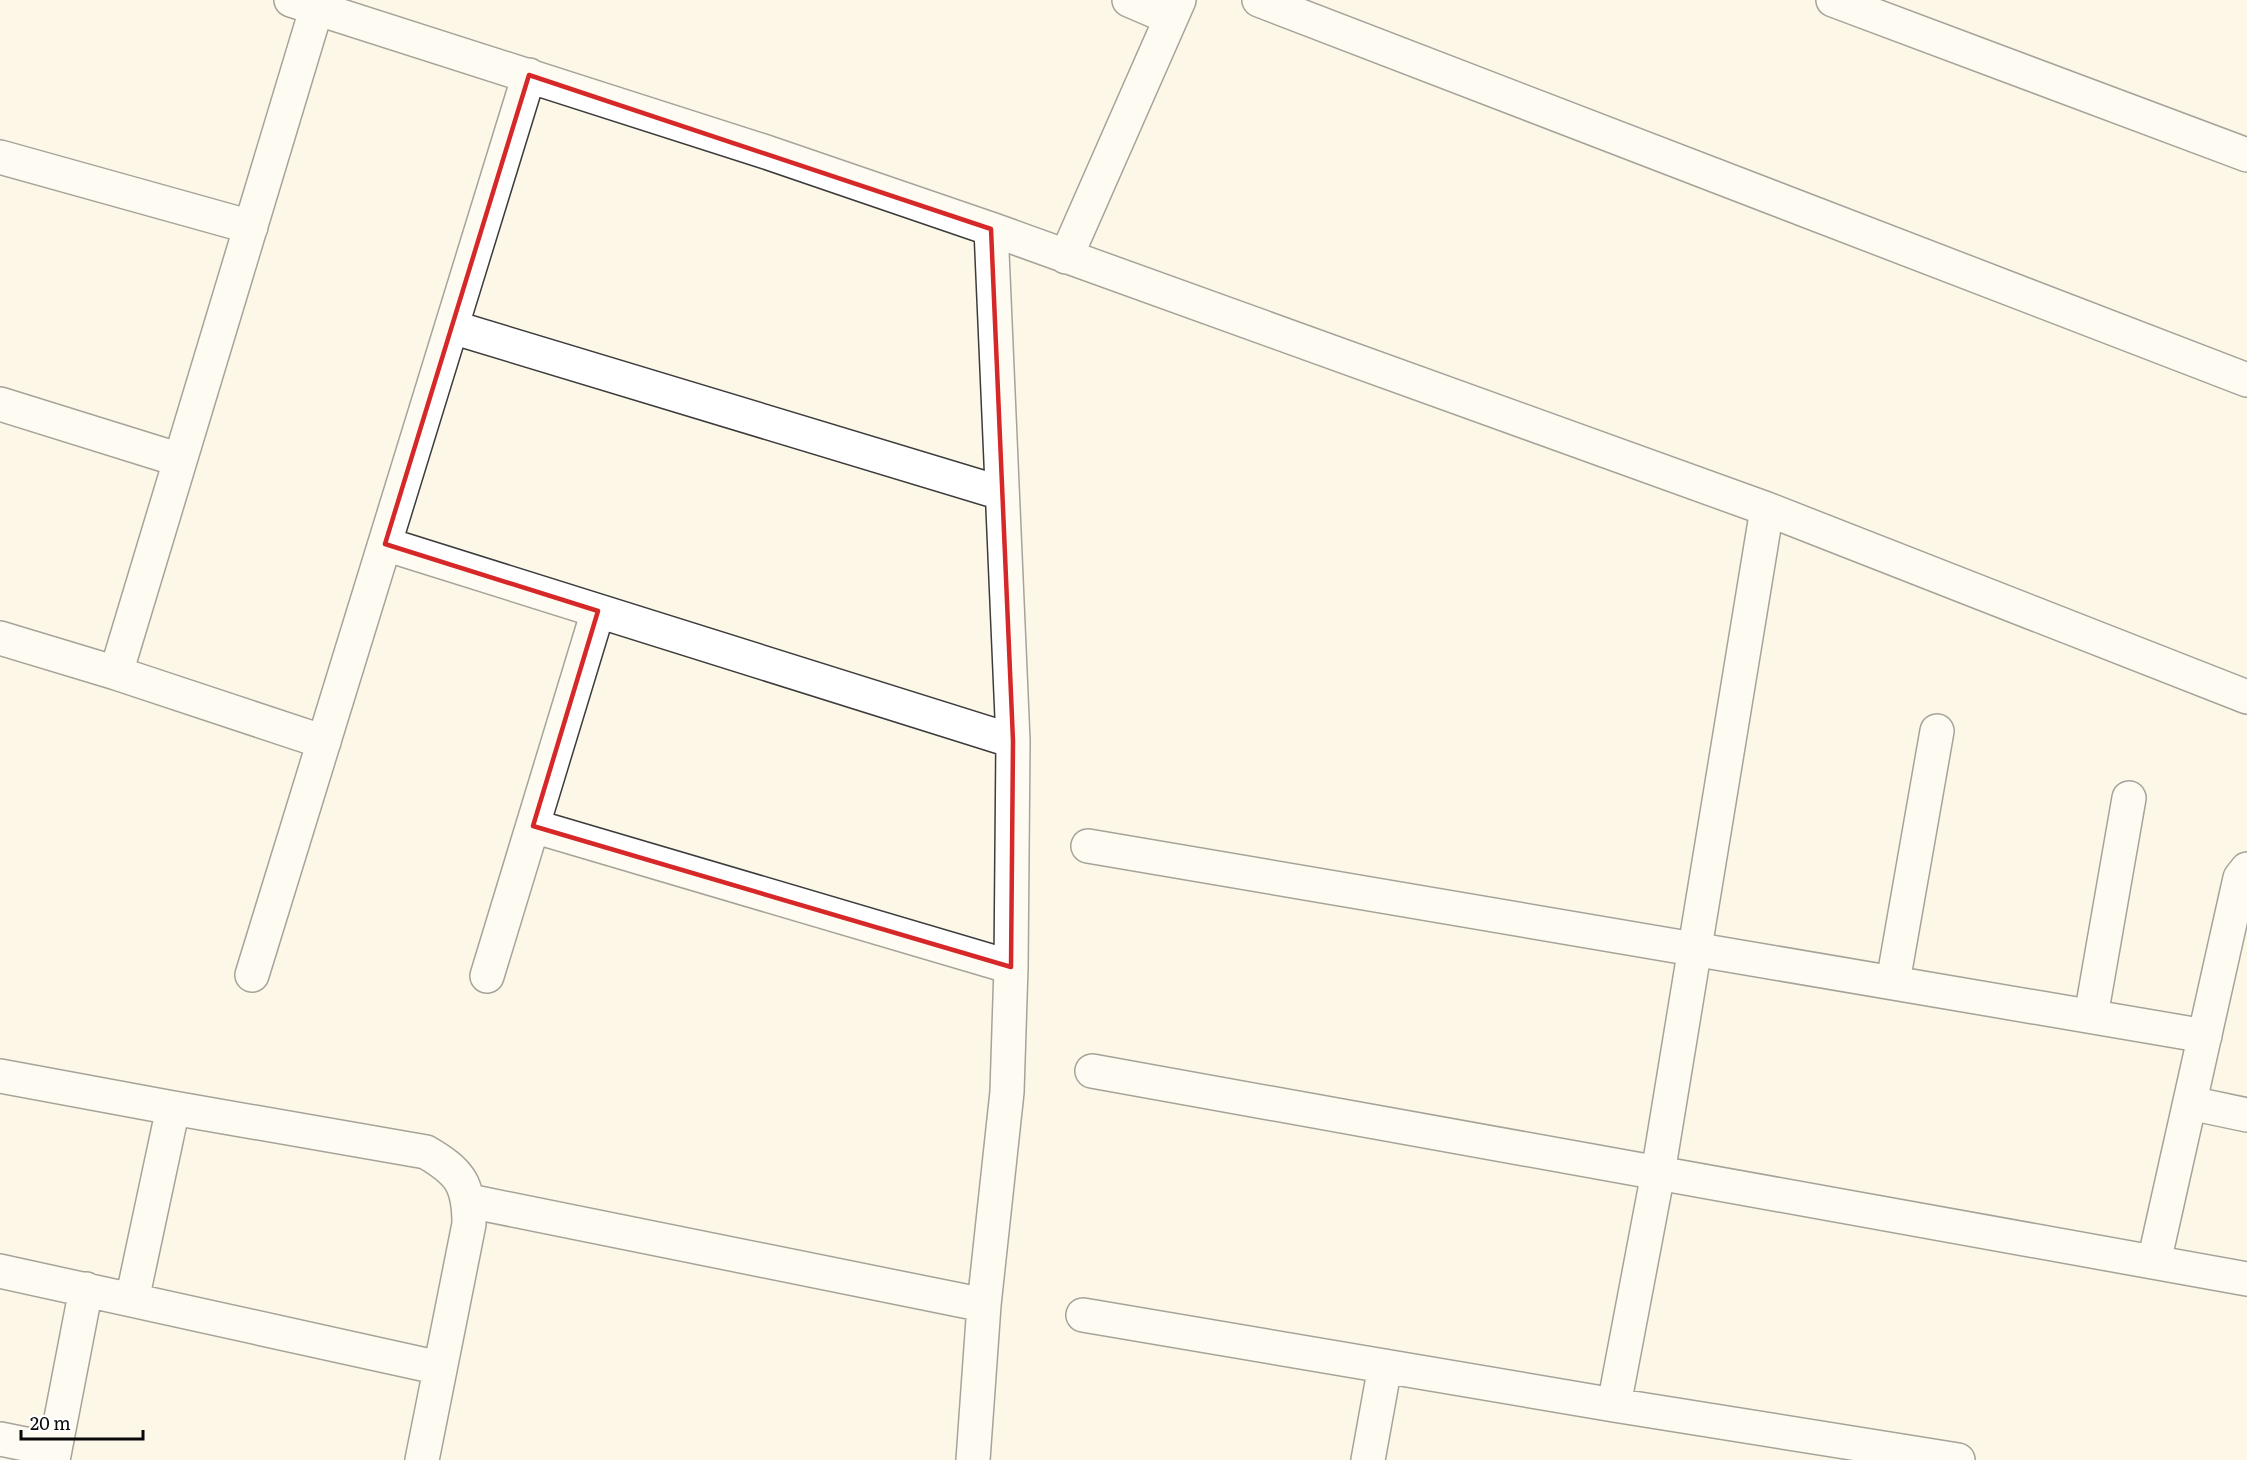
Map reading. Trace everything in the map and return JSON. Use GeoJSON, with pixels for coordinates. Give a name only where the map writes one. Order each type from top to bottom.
{"type":"FeatureCollection","features":[{"type":"Feature","properties":{"kind":"street"},"geometry":{"type":"LineString","coordinates":[[1066,257],[1175,9],[1129,0]]}},
{"type":"Feature","properties":{"kind":"street"},"geometry":{"type":"LineString","coordinates":[[1259,0],[2247,380]]}},
{"type":"Feature","properties":{"kind":"street"},"geometry":{"type":"LineString","coordinates":[[1833,0],[2247,155]]}},
{"type":"Feature","properties":{"kind":"street"},"geometry":{"type":"LineString","coordinates":[[116,673],[251,227],[309,3],[774,155],[991,229],[1767,509],[2247,697]]}},
{"type":"Feature","properties":{"kind":"street"},"geometry":{"type":"LineString","coordinates":[[252,975],[529,75]]}},
{"type":"Feature","properties":{"kind":"street"},"geometry":{"type":"LineString","coordinates":[[0,157],[251,227]]}},
{"type":"Feature","properties":{"kind":"street"},"geometry":{"type":"LineString","coordinates":[[973,1460],[984,1305],[1007,1092],[1011,967],[1013,741],[991,229]]}},
{"type":"Feature","properties":{"kind":"street"},"geometry":{"type":"LineString","coordinates":[[452,327],[1001,493]]}},
{"type":"Feature","properties":{"kind":"street"},"geometry":{"type":"LineString","coordinates":[[0,404],[180,460]]}},
{"type":"Feature","properties":{"kind":"street"},"geometry":{"type":"LineString","coordinates":[[1614,1406],[1658,1173],[1767,509]]}},
{"type":"Feature","properties":{"kind":"street"},"geometry":{"type":"LineString","coordinates":[[385,544],[1013,741]]}},
{"type":"Feature","properties":{"kind":"street"},"geometry":{"type":"LineString","coordinates":[[488,976],[598,611]]}},
{"type":"Feature","properties":{"kind":"street"},"geometry":{"type":"LineString","coordinates":[[1,641],[116,673],[324,742]]}},
{"type":"Feature","properties":{"kind":"street"},"geometry":{"type":"LineString","coordinates":[[1893,982],[1937,730]]}},
{"type":"Feature","properties":{"kind":"street"},"geometry":{"type":"LineString","coordinates":[[2091,1016],[2129,798]]}},
{"type":"Feature","properties":{"kind":"street"},"geometry":{"type":"LineString","coordinates":[[533,826],[1011,967]]}},
{"type":"Feature","properties":{"kind":"street"},"geometry":{"type":"LineString","coordinates":[[1088,846],[2205,1036]]}},
{"type":"Feature","properties":{"kind":"street"},"geometry":{"type":"LineString","coordinates":[[2154,1262],[2241,878],[2247,869]]}},
{"type":"Feature","properties":{"kind":"street"},"geometry":{"type":"LineString","coordinates":[[1092,1071],[2247,1279]]}},
{"type":"Feature","properties":{"kind":"street"},"geometry":{"type":"LineString","coordinates":[[0,1076],[426,1152],[448,1165],[460,1179],[469,1201],[469,1224],[422,1460]]}},
{"type":"Feature","properties":{"kind":"street"},"geometry":{"type":"LineString","coordinates":[[2190,1103],[2247,1115]]}},
{"type":"Feature","properties":{"kind":"street"},"geometry":{"type":"LineString","coordinates":[[132,1300],[173,1108]]}},
{"type":"Feature","properties":{"kind":"street"},"geometry":{"type":"LineString","coordinates":[[469,1201],[984,1305]]}},
{"type":"Feature","properties":{"kind":"street"},"geometry":{"type":"LineString","coordinates":[[0,1271],[440,1368]]}},
{"type":"Feature","properties":{"kind":"street"},"geometry":{"type":"LineString","coordinates":[[0,1439],[54,1455],[86,1289]]}},
{"type":"Feature","properties":{"kind":"street"},"geometry":{"type":"LineString","coordinates":[[1083,1315],[1614,1406],[1958,1460]]}},
{"type":"Feature","properties":{"kind":"street"},"geometry":{"type":"LineString","coordinates":[[1368,1460],[1385,1366]]}},
{"type":"Feature","properties":{"kind":"highlighted area"},"geometry":{"type":"Polygon","coordinates":[[[529,75],[991,229],[1013,741],[1011,967],[533,826],[598,611],[385,544],[529,75]]]}}]}
